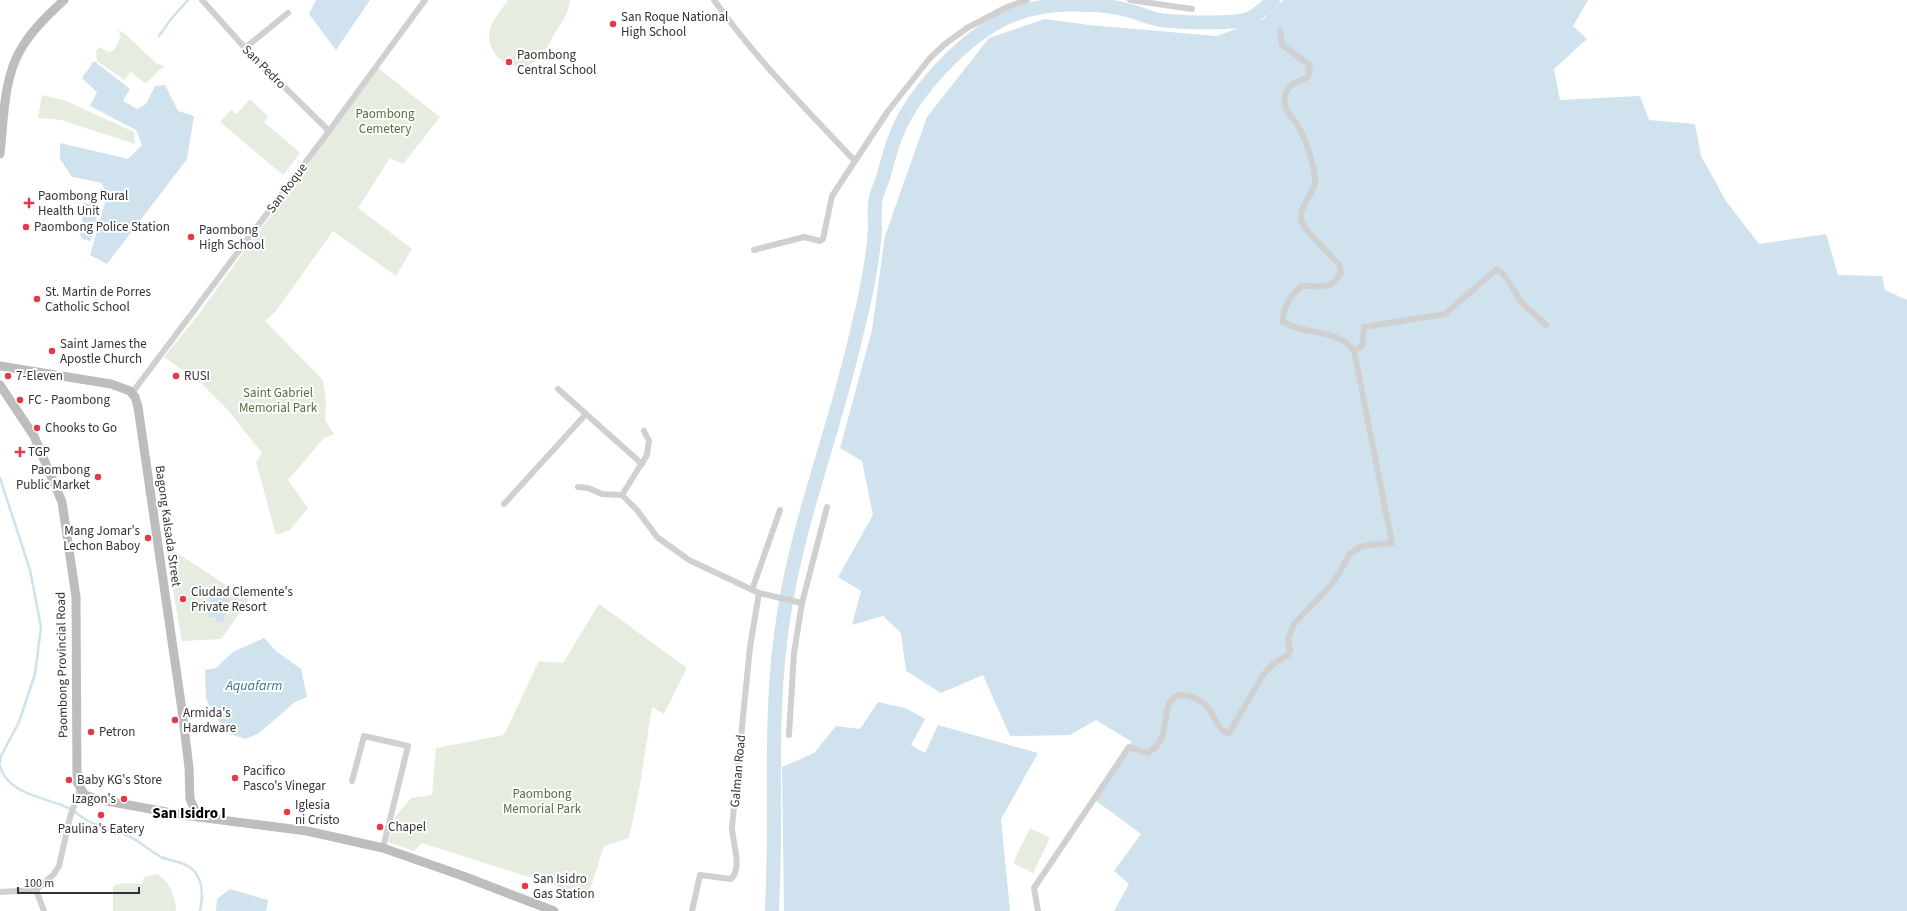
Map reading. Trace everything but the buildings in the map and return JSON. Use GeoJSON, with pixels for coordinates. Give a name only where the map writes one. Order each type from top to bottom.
{"type":"FeatureCollection","features":[{"type":"Feature","properties":{"kind":"main road"},"geometry":{"type":"LineString","coordinates":[[0,154],[7,92],[14,65],[20,50],[32,33],[64,0]]}},
{"type":"Feature","properties":{"kind":"main road"},"geometry":{"type":"LineString","coordinates":[[0,366],[82,378],[127,388],[132,393]]}},
{"type":"Feature","properties":{"kind":"main road","name":"Paombong Provincial Road"},"geometry":{"type":"LineString","coordinates":[[0,385],[34,436],[62,502],[76,597],[76,745],[77,782],[80,789]]}},
{"type":"Feature","properties":{"kind":"main road","name":"Bagong Kalsada Street"},"geometry":{"type":"LineString","coordinates":[[132,393],[138,407],[182,710],[189,768],[190,799],[198,817]]}},
{"type":"Feature","properties":{"kind":"main road"},"geometry":{"type":"LineString","coordinates":[[80,789],[85,795],[96,799],[182,815],[307,831],[384,848],[554,911]]}},
{"type":"Feature","properties":{"kind":"main road","name":"Bagong Kalsada Street"},"geometry":{"type":"LineString","coordinates":[[182,815],[190,799]]}},
{"type":"Feature","properties":{"kind":"street","name":"San Pedro"},"geometry":{"type":"LineString","coordinates":[[202,0],[246,48],[329,131]]}},
{"type":"Feature","properties":{"kind":"street","name":"San Roque"},"geometry":{"type":"LineString","coordinates":[[132,393],[329,131],[425,0]]}},
{"type":"Feature","properties":{"kind":"street"},"geometry":{"type":"LineString","coordinates":[[714,0],[731,25],[794,96],[855,161]]}},
{"type":"Feature","properties":{"kind":"street"},"geometry":{"type":"LineString","coordinates":[[754,250],[804,236],[820,241],[823,239],[832,196],[888,111],[937,51],[967,28],[1027,0]]}},
{"type":"Feature","properties":{"kind":"street"},"geometry":{"type":"LineString","coordinates":[[1130,0],[1192,9]]}},
{"type":"Feature","properties":{"kind":"street"},"geometry":{"type":"LineString","coordinates":[[246,48],[288,13]]}},
{"type":"Feature","properties":{"kind":"street"},"geometry":{"type":"LineString","coordinates":[[1038,911],[1034,888],[1129,747],[1147,753],[1157,745],[1162,737],[1170,703],[1175,697],[1185,695],[1201,702],[1209,708],[1221,729],[1229,733],[1263,675],[1273,664],[1288,655],[1290,651],[1288,639],[1294,624],[1331,585],[1348,555],[1360,547],[1392,543],[1354,351],[1349,344],[1342,339],[1293,328],[1282,321],[1286,303],[1292,294],[1301,286],[1327,287],[1333,284],[1340,272],[1340,266],[1302,223],[1301,212],[1315,182],[1304,137],[1297,124],[1288,114],[1284,103],[1285,93],[1290,85],[1308,77],[1310,65],[1282,45],[1280,31]]}},
{"type":"Feature","properties":{"kind":"street"},"geometry":{"type":"LineString","coordinates":[[1354,351],[1362,346],[1364,342],[1364,327],[1446,314],[1495,270],[1498,269],[1503,273],[1522,303],[1546,325]]}},
{"type":"Feature","properties":{"kind":"street"},"geometry":{"type":"LineString","coordinates":[[558,389],[642,464]]}},
{"type":"Feature","properties":{"kind":"street"},"geometry":{"type":"LineString","coordinates":[[504,504],[586,414]]}},
{"type":"Feature","properties":{"kind":"street"},"geometry":{"type":"LineString","coordinates":[[622,495],[642,464],[649,448],[649,441],[644,431]]}},
{"type":"Feature","properties":{"kind":"street"},"geometry":{"type":"LineString","coordinates":[[578,487],[588,488],[602,494],[622,495],[637,510],[658,537],[689,560],[759,593],[802,603]]}},
{"type":"Feature","properties":{"kind":"street"},"geometry":{"type":"LineString","coordinates":[[789,735],[794,653],[802,603],[826,507]]}},
{"type":"Feature","properties":{"kind":"street"},"geometry":{"type":"LineString","coordinates":[[752,590],[780,510]]}},
{"type":"Feature","properties":{"kind":"street","name":"Galman Road"},"geometry":{"type":"LineString","coordinates":[[692,911],[700,875],[731,879],[734,874],[737,857],[732,827],[750,647],[759,593]]}},
{"type":"Feature","properties":{"kind":"street"},"geometry":{"type":"LineString","coordinates":[[352,781],[364,736],[408,746],[384,848]]}},
{"type":"Feature","properties":{"kind":"street"},"geometry":{"type":"LineString","coordinates":[[0,892],[36,890],[45,884],[59,866],[70,817],[80,789]]}},
{"type":"Feature","properties":{"kind":"street"},"geometry":{"type":"LineString","coordinates":[[36,890],[44,911]]}},
{"type":"Feature","properties":{"kind":"green space"},"geometry":{"type":"Polygon","coordinates":[[[508,0],[570,0],[565,17],[548,46],[542,55],[531,64],[514,66],[506,63],[494,53],[491,46],[489,38],[491,25],[508,0]]]}},
{"type":"Feature","properties":{"kind":"green space"},"geometry":{"type":"Polygon","coordinates":[[[118,30],[125,34],[157,64],[163,65],[164,69],[160,69],[149,81],[145,83],[131,72],[124,80],[97,61],[96,52],[98,47],[109,52],[114,50],[121,37],[118,30]]]}},
{"type":"Feature","properties":{"kind":"green space"},"geometry":{"type":"Polygon","coordinates":[[[378,68],[440,117],[403,164],[390,158],[358,208],[412,249],[396,276],[333,231],[275,312],[265,321],[323,380],[326,401],[325,420],[334,434],[324,438],[288,480],[308,508],[290,530],[276,535],[256,462],[262,453],[228,410],[201,383],[164,357],[198,315],[378,68]]]}},
{"type":"Feature","properties":{"kind":"green space"},"geometry":{"type":"Polygon","coordinates":[[[42,95],[64,100],[134,132],[135,144],[61,120],[38,118],[42,95]]]}},
{"type":"Feature","properties":{"kind":"green space"},"geometry":{"type":"Polygon","coordinates":[[[250,99],[268,116],[264,122],[300,153],[283,175],[220,122],[231,110],[237,114],[250,99]]]}},
{"type":"Feature","properties":{"kind":"green space"},"geometry":{"type":"Polygon","coordinates":[[[165,545],[249,600],[221,639],[182,641],[165,545]]]}},
{"type":"Feature","properties":{"kind":"green space","name":"Paombong Memorial Park"},"geometry":{"type":"Polygon","coordinates":[[[599,604],[687,668],[664,714],[652,707],[640,785],[629,838],[604,846],[588,896],[422,843],[414,851],[388,842],[395,817],[411,798],[432,795],[436,748],[504,735],[539,661],[563,663],[599,604]]]}},
{"type":"Feature","properties":{"kind":"green space"},"geometry":{"type":"Polygon","coordinates":[[[1030,828],[1050,838],[1033,873],[1013,863],[1030,828]]]}},
{"type":"Feature","properties":{"kind":"green space"},"geometry":{"type":"Polygon","coordinates":[[[156,874],[165,880],[171,889],[175,900],[176,911],[113,911],[113,886],[123,883],[142,884],[144,877],[156,874]]]}},
{"type":"Feature","properties":{"kind":"water"},"geometry":{"type":"Polygon","coordinates":[[[316,0],[370,0],[336,50],[309,14],[316,0]]]}},
{"type":"Feature","properties":{"kind":"water"},"geometry":{"type":"Polygon","coordinates":[[[1283,0],[1588,0],[1573,26],[1587,39],[1554,69],[1560,100],[1640,96],[1649,120],[1695,124],[1701,156],[1726,201],[1759,244],[1826,234],[1838,275],[1882,276],[1885,290],[1907,300],[1907,911],[1114,911],[1129,884],[1114,871],[1141,834],[1095,800],[1132,742],[1096,720],[1070,735],[1010,736],[983,675],[941,693],[906,671],[901,633],[883,616],[852,625],[861,591],[838,577],[873,515],[862,461],[840,448],[872,330],[885,236],[927,117],[989,38],[1045,19],[1089,25],[1216,36],[1264,19],[1283,0]]]}},
{"type":"Feature","properties":{"kind":"water"},"geometry":{"type":"Polygon","coordinates":[[[94,61],[130,89],[123,101],[137,109],[146,104],[155,86],[165,85],[178,111],[194,116],[187,159],[107,264],[90,255],[107,196],[102,183],[72,177],[60,159],[60,143],[128,159],[142,145],[136,130],[90,106],[97,92],[82,78],[94,61]]]}},
{"type":"Feature","properties":{"kind":"water"},"geometry":{"type":"Polygon","coordinates":[[[83,203],[99,206],[93,235],[90,241],[82,239],[78,229],[82,226],[83,203]]]}},
{"type":"Feature","properties":{"kind":"water"},"geometry":{"type":"Polygon","coordinates":[[[217,590],[226,594],[230,602],[227,607],[224,621],[218,623],[216,621],[216,617],[209,617],[206,611],[211,592],[217,590]]]}},
{"type":"Feature","properties":{"kind":"water","name":"Aquafarm"},"geometry":{"type":"Polygon","coordinates":[[[264,638],[276,651],[301,669],[307,697],[295,702],[258,734],[245,739],[225,732],[206,699],[205,670],[216,668],[233,652],[264,638]]]}},
{"type":"Feature","properties":{"kind":"water"},"geometry":{"type":"Polygon","coordinates":[[[878,702],[905,708],[925,719],[911,745],[925,753],[938,725],[1038,753],[1001,819],[1010,911],[784,911],[782,767],[814,753],[836,726],[860,729],[878,702]]]}},
{"type":"Feature","properties":{"kind":"water"},"geometry":{"type":"Polygon","coordinates":[[[230,889],[268,900],[266,911],[216,911],[217,899],[230,889]]]}},
{"type":"Feature","properties":{"kind":"waterway"},"geometry":{"type":"LineString","coordinates":[[159,36],[171,19],[188,0]]}},
{"type":"Feature","properties":{"kind":"waterway"},"geometry":{"type":"LineString","coordinates":[[772,911],[774,851],[774,749],[777,668],[784,614],[808,506],[840,399],[864,303],[873,253],[875,200],[894,139],[907,113],[929,82],[956,53],[985,30],[1000,21],[1021,12],[1055,5],[1079,4],[1108,6],[1164,20],[1230,22],[1241,21],[1252,17],[1262,11],[1273,0]]}},
{"type":"Feature","properties":{"kind":"waterway"},"geometry":{"type":"LineString","coordinates":[[1265,8],[1269,17]]}},
{"type":"Feature","properties":{"kind":"waterway"},"geometry":{"type":"LineString","coordinates":[[0,478],[30,570],[41,627],[35,674],[19,722],[1,756],[0,763]]}},
{"type":"Feature","properties":{"kind":"waterway"},"geometry":{"type":"LineString","coordinates":[[0,766],[4,775],[10,782],[26,793],[68,807],[90,822],[134,839],[165,859],[187,865],[194,871],[200,880],[202,890],[200,911]]}},
{"type":"Feature","properties":{"kind":"place","name":"San Roque National High School"},"geometry":{"type":"Point","coordinates":[613,24]}},
{"type":"Feature","properties":{"kind":"place","name":"Paombong Central School"},"geometry":{"type":"Point","coordinates":[509,62]}},
{"type":"Feature","properties":{"kind":"place","name":"Paombong Rural Health Unit"},"geometry":{"type":"Point","coordinates":[29,203]}},
{"type":"Feature","properties":{"kind":"place","name":"Paombong Police Station"},"geometry":{"type":"Point","coordinates":[26,227]}},
{"type":"Feature","properties":{"kind":"place","name":"Paombong High School"},"geometry":{"type":"Point","coordinates":[191,237]}},
{"type":"Feature","properties":{"kind":"place","name":"St. Martin de Porres Catholic School"},"geometry":{"type":"Point","coordinates":[37,299]}},
{"type":"Feature","properties":{"kind":"place","name":"Saint James the Apostle Church"},"geometry":{"type":"Point","coordinates":[52,351]}},
{"type":"Feature","properties":{"kind":"place","name":"7-Eleven"},"geometry":{"type":"Point","coordinates":[8,376]}},
{"type":"Feature","properties":{"kind":"place","name":"RUSI"},"geometry":{"type":"Point","coordinates":[176,376]}},
{"type":"Feature","properties":{"kind":"place","name":"FC - Paombong"},"geometry":{"type":"Point","coordinates":[20,400]}},
{"type":"Feature","properties":{"kind":"place","name":"Chooks to Go"},"geometry":{"type":"Point","coordinates":[37,428]}},
{"type":"Feature","properties":{"kind":"place","name":"TGP"},"geometry":{"type":"Point","coordinates":[20,452]}},
{"type":"Feature","properties":{"kind":"place","name":"Paombong Public Market"},"geometry":{"type":"Point","coordinates":[98,477]}},
{"type":"Feature","properties":{"kind":"place","name":"Mang Jomar's Lechon Baboy"},"geometry":{"type":"Point","coordinates":[148,538]}},
{"type":"Feature","properties":{"kind":"place","name":"Ciudad Clemente's Private Resort"},"geometry":{"type":"Point","coordinates":[183,599]}},
{"type":"Feature","properties":{"kind":"place","name":"Armida's Hardware"},"geometry":{"type":"Point","coordinates":[175,720]}},
{"type":"Feature","properties":{"kind":"place","name":"Petron"},"geometry":{"type":"Point","coordinates":[91,732]}},
{"type":"Feature","properties":{"kind":"place","name":"Pacifico Pasco's Vinegar"},"geometry":{"type":"Point","coordinates":[235,778]}},
{"type":"Feature","properties":{"kind":"place","name":"Baby KG's Store"},"geometry":{"type":"Point","coordinates":[69,780]}},
{"type":"Feature","properties":{"kind":"place","name":"Izagon's"},"geometry":{"type":"Point","coordinates":[124,799]}},
{"type":"Feature","properties":{"kind":"place","name":"Iglesia ni Cristo"},"geometry":{"type":"Point","coordinates":[287,812]}},
{"type":"Feature","properties":{"kind":"place","name":"Paulina's Eatery"},"geometry":{"type":"Point","coordinates":[101,815]}},
{"type":"Feature","properties":{"kind":"place","name":"Chapel"},"geometry":{"type":"Point","coordinates":[380,827]}},
{"type":"Feature","properties":{"kind":"place","name":"San Isidro Gas Station"},"geometry":{"type":"Point","coordinates":[525,886]}},
{"type":"Feature","properties":{"kind":"district","name":"San Isidro I"},"geometry":{"type":"Point","coordinates":[189,813]}},
{"type":"Feature","properties":{"kind":"park label","name":"Paombong Cemetery"},"geometry":{"type":"Point","coordinates":[385,122]}},
{"type":"Feature","properties":{"kind":"park label","name":"Saint Gabriel Memorial Park"},"geometry":{"type":"Point","coordinates":[278,400]}}]}
